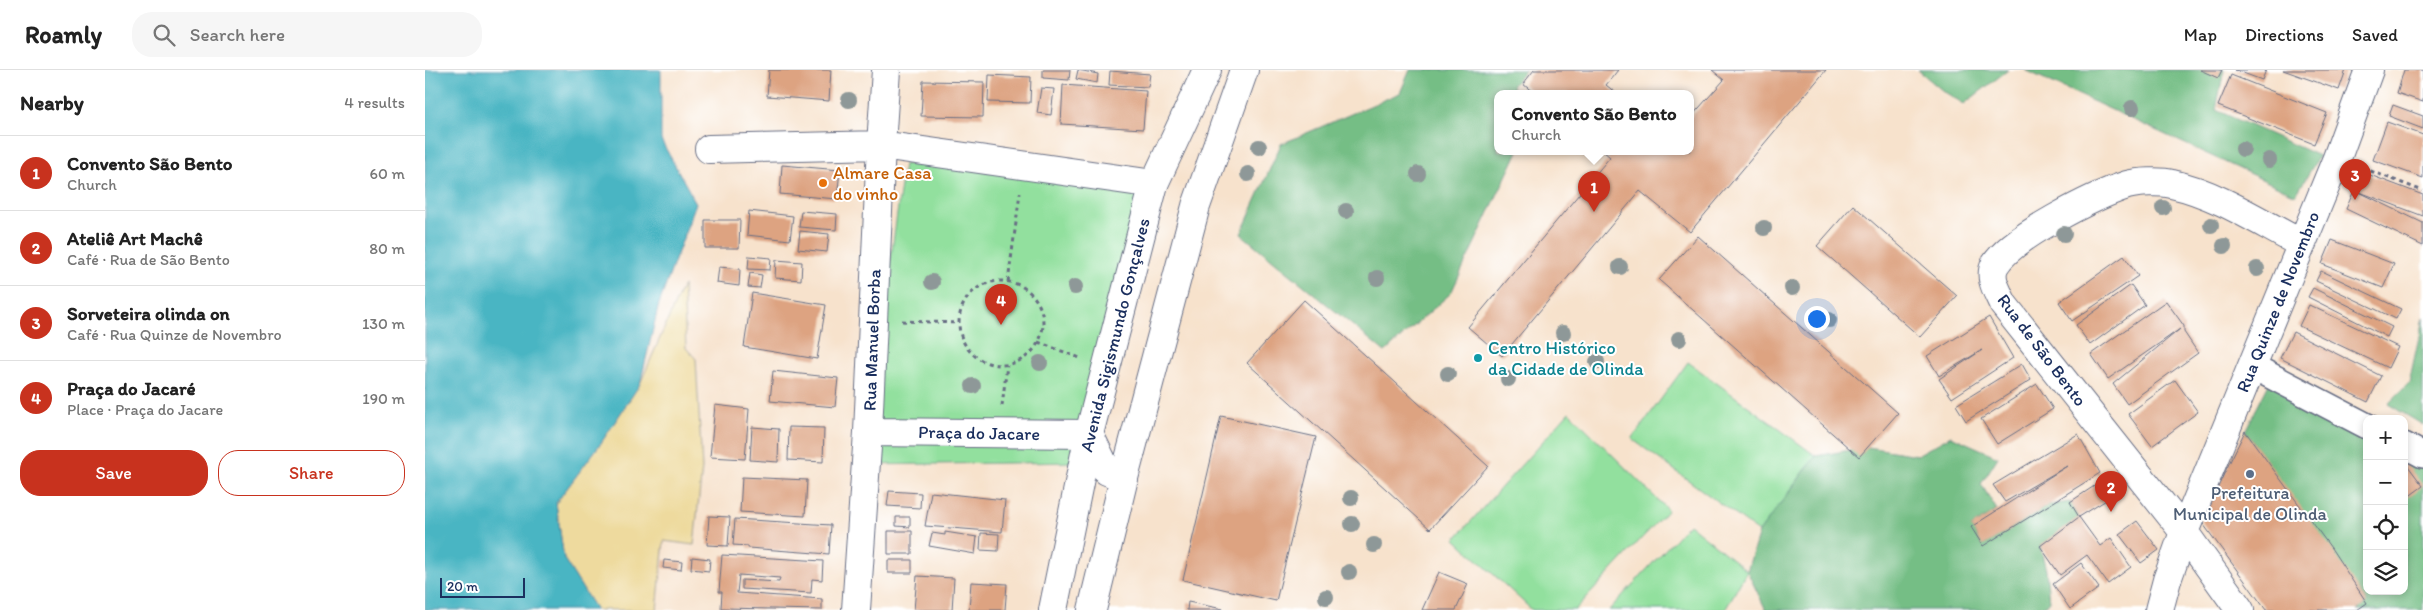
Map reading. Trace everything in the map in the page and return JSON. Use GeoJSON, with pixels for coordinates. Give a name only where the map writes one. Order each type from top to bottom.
{"type":"FeatureCollection","features":[{"type":"Feature","properties":{"kind":"street","name":"Rua Manuel Borba"},"geometry":{"type":"LineString","coordinates":[[856,610],[868,432],[881,145],[887,70]]}},
{"type":"Feature","properties":{"kind":"street","name":"Avenida Sigismundo Gonçalves"},"geometry":{"type":"LineString","coordinates":[[1053,610],[1089,434],[1154,184],[1207,70]]}},
{"type":"Feature","properties":{"kind":"street"},"geometry":{"type":"LineString","coordinates":[[1092,610],[1123,478],[1196,206],[1244,70]]}},
{"type":"Feature","properties":{"kind":"street","name":"Rua Quinze de Novembro"},"geometry":{"type":"LineString","coordinates":[[2159,610],[2167,580],[2184,532],[2337,158],[2369,70]]}},
{"type":"Feature","properties":{"kind":"street"},"geometry":{"type":"LineString","coordinates":[[709,149],[881,145],[1154,184]]}},
{"type":"Feature","properties":{"kind":"street","name":"Rua de São Bento"},"geometry":{"type":"LineString","coordinates":[[2240,610],[2184,532],[2003,304],[1992,280],[1995,266],[2017,243],[2042,226],[2086,201],[2129,184],[2171,183],[2216,199],[2302,244]]}},
{"type":"Feature","properties":{"kind":"street"},"geometry":{"type":"LineString","coordinates":[[2252,366],[2363,424]]}},
{"type":"Feature","properties":{"kind":"street","name":"Praça do Jacare"},"geometry":{"type":"LineString","coordinates":[[868,432],[1089,434]]}},
{"type":"Feature","properties":{"kind":"street"},"geometry":{"type":"LineString","coordinates":[[1089,434],[1107,471],[1123,478]]}},
{"type":"Feature","properties":{"kind":"street"},"geometry":{"type":"LineString","coordinates":[[2408,447],[2423,455]]}},
{"type":"Feature","properties":{"kind":"path"},"geometry":{"type":"LineString","coordinates":[[2337,158],[2423,191]]}},
{"type":"Feature","properties":{"kind":"path"},"geometry":{"type":"LineString","coordinates":[[1008,282],[1021,191]]}},
{"type":"Feature","properties":{"kind":"path"},"geometry":{"type":"LineString","coordinates":[[993,282],[1008,282],[1021,287],[1033,295],[1043,318],[1038,342],[1021,360],[1007,365],[993,364],[979,360],[968,350],[961,338],[958,323],[961,309],[968,296],[979,287],[993,282]]}},
{"type":"Feature","properties":{"kind":"path"},"geometry":{"type":"LineString","coordinates":[[892,320],[958,323]]}},
{"type":"Feature","properties":{"kind":"path"},"geometry":{"type":"LineString","coordinates":[[1038,342],[1081,359]]}},
{"type":"Feature","properties":{"kind":"green space"},"geometry":{"type":"Polygon","coordinates":[[[1410,70],[1526,70],[1512,86],[1514,90],[1494,90],[1494,155],[1516,155],[1451,293],[1385,352],[1241,234],[1281,144],[1400,93],[1410,70]]]}},
{"type":"Feature","properties":{"kind":"green space"},"geometry":{"type":"Polygon","coordinates":[[[1918,70],[2008,70],[1964,104],[1943,91],[1918,70]]]}},
{"type":"Feature","properties":{"kind":"green space"},"geometry":{"type":"Polygon","coordinates":[[[2025,70],[2224,70],[2216,110],[2319,156],[2296,195],[2025,70]]]}},
{"type":"Feature","properties":{"kind":"green space"},"geometry":{"type":"Polygon","coordinates":[[[904,164],[1151,186],[1083,462],[862,465],[904,164]]]}},
{"type":"Feature","properties":{"kind":"green space"},"geometry":{"type":"Polygon","coordinates":[[[2423,318],[2423,425],[2388,404],[2409,383],[2423,318]]]}},
{"type":"Feature","properties":{"kind":"green space"},"geometry":{"type":"Polygon","coordinates":[[[1688,362],[1816,456],[1759,532],[1632,439],[1688,362]]]}},
{"type":"Feature","properties":{"kind":"green space"},"geometry":{"type":"Polygon","coordinates":[[[2270,382],[2363,432],[2363,595],[2408,595],[2408,456],[2423,464],[2423,610],[2357,610],[2367,603],[2245,431],[2270,382]]]}},
{"type":"Feature","properties":{"kind":"green space"},"geometry":{"type":"Polygon","coordinates":[[[1569,412],[1668,510],[1575,610],[1532,610],[1455,539],[1569,412]]]}},
{"type":"Feature","properties":{"kind":"green space"},"geometry":{"type":"Polygon","coordinates":[[[1951,436],[1998,457],[1981,484],[1997,510],[1971,527],[1983,546],[2049,505],[2070,502],[2079,517],[2040,546],[2046,570],[2049,601],[2041,610],[1766,610],[1747,571],[1759,532],[1816,456],[1868,447],[1917,455],[1951,436]]]}},
{"type":"Feature","properties":{"kind":"green space"},"geometry":{"type":"Polygon","coordinates":[[[1689,524],[1747,571],[1725,610],[1609,610],[1689,524]]]}},
{"type":"Feature","properties":{"kind":"sand"},"geometry":{"type":"Polygon","coordinates":[[[683,285],[686,348],[696,359],[702,468],[694,545],[664,541],[657,610],[596,610],[564,559],[556,503],[601,443],[640,384],[683,285]]]}},
{"type":"Feature","properties":{"kind":"water"},"geometry":{"type":"Polygon","coordinates":[[[425,70],[661,70],[661,140],[696,203],[659,304],[640,384],[601,443],[556,503],[564,559],[596,610],[425,610],[425,70]]]}},
{"type":"Feature","properties":{"kind":"building"},"geometry":{"type":"Polygon","coordinates":[[[769,70],[831,70],[829,101],[767,96],[769,70]]]}},
{"type":"Feature","properties":{"kind":"building"},"geometry":{"type":"Polygon","coordinates":[[[1043,70],[1070,70],[1069,80],[1043,78],[1043,70]]]}},
{"type":"Feature","properties":{"kind":"building"},"geometry":{"type":"Polygon","coordinates":[[[1078,70],[1098,74],[1097,83],[1076,79],[1078,70]]]}},
{"type":"Feature","properties":{"kind":"building"},"geometry":{"type":"Polygon","coordinates":[[[1534,70],[1618,70],[1606,85],[1612,90],[1530,90],[1523,84],[1534,70]]]}},
{"type":"Feature","properties":{"kind":"building"},"geometry":{"type":"Polygon","coordinates":[[[1712,70],[1826,70],[1690,232],[1640,191],[1502,356],[1468,327],[1610,157],[1608,155],[1694,155],[1694,114],[1724,80],[1712,70]]]}},
{"type":"Feature","properties":{"kind":"building"},"geometry":{"type":"Polygon","coordinates":[[[2200,70],[2222,70],[2218,78],[2200,70]]]}},
{"type":"Feature","properties":{"kind":"building"},"geometry":{"type":"Polygon","coordinates":[[[2235,70],[2266,70],[2262,80],[2235,70]]]}},
{"type":"Feature","properties":{"kind":"building"},"geometry":{"type":"Polygon","coordinates":[[[2283,70],[2346,70],[2339,90],[2283,70]]]}},
{"type":"Feature","properties":{"kind":"building"},"geometry":{"type":"Polygon","coordinates":[[[2404,70],[2423,70],[2423,102],[2397,93],[2404,70]]]}},
{"type":"Feature","properties":{"kind":"building"},"geometry":{"type":"Polygon","coordinates":[[[1110,71],[1150,74],[1148,87],[1109,85],[1110,71]]]}},
{"type":"Feature","properties":{"kind":"building"},"geometry":{"type":"Polygon","coordinates":[[[989,75],[1031,77],[1030,103],[988,102],[989,75]]]}},
{"type":"Feature","properties":{"kind":"building"},"geometry":{"type":"Polygon","coordinates":[[[2231,75],[2327,113],[2314,144],[2218,106],[2231,75]]]}},
{"type":"Feature","properties":{"kind":"building"},"geometry":{"type":"Polygon","coordinates":[[[923,81],[984,82],[983,117],[921,116],[923,81]]]}},
{"type":"Feature","properties":{"kind":"building"},"geometry":{"type":"Polygon","coordinates":[[[1063,85],[1146,91],[1143,129],[1061,124],[1063,85]]]}},
{"type":"Feature","properties":{"kind":"building"},"geometry":{"type":"Polygon","coordinates":[[[1041,88],[1054,89],[1051,115],[1037,113],[1041,88]]]}},
{"type":"Feature","properties":{"kind":"building"},"geometry":{"type":"Polygon","coordinates":[[[2393,105],[2423,116],[2423,129],[2389,116],[2393,105]]]}},
{"type":"Feature","properties":{"kind":"building"},"geometry":{"type":"Polygon","coordinates":[[[2387,122],[2423,135],[2423,178],[2373,160],[2387,122]]]}},
{"type":"Feature","properties":{"kind":"building"},"geometry":{"type":"Polygon","coordinates":[[[782,165],[840,170],[837,199],[780,194],[782,165]]]}},
{"type":"Feature","properties":{"kind":"building"},"geometry":{"type":"Polygon","coordinates":[[[2362,172],[2423,195],[2423,216],[2357,191],[2423,223],[2423,246],[2346,209],[2362,172]]]}},
{"type":"Feature","properties":{"kind":"building"},"geometry":{"type":"Polygon","coordinates":[[[1853,205],[1957,296],[1920,337],[1817,246],[1853,205]]]}},
{"type":"Feature","properties":{"kind":"building"},"geometry":{"type":"Polygon","coordinates":[[[749,211],[793,216],[790,240],[747,235],[749,211]]]}},
{"type":"Feature","properties":{"kind":"building"},"geometry":{"type":"Polygon","coordinates":[[[801,211],[837,214],[836,230],[799,227],[801,211]]]}},
{"type":"Feature","properties":{"kind":"building"},"geometry":{"type":"Polygon","coordinates":[[[705,220],[740,220],[739,248],[705,248],[705,220]]]}},
{"type":"Feature","properties":{"kind":"building"},"geometry":{"type":"Polygon","coordinates":[[[800,231],[829,234],[827,252],[798,249],[800,231]]]}},
{"type":"Feature","properties":{"kind":"building"},"geometry":{"type":"Polygon","coordinates":[[[1698,236],[1898,413],[1859,457],[1659,280],[1698,236]]]}},
{"type":"Feature","properties":{"kind":"building"},"geometry":{"type":"Polygon","coordinates":[[[2332,240],[2394,264],[2383,288],[2322,264],[2332,240]]]}},
{"type":"Feature","properties":{"kind":"building"},"geometry":{"type":"Polygon","coordinates":[[[749,256],[771,258],[770,270],[748,269],[749,256]]]}},
{"type":"Feature","properties":{"kind":"building"},"geometry":{"type":"Polygon","coordinates":[[[2124,256],[2138,276],[2072,321],[2059,302],[2124,256]]]}},
{"type":"Feature","properties":{"kind":"building"},"geometry":{"type":"Polygon","coordinates":[[[776,260],[802,262],[801,280],[775,278],[776,260]]]}},
{"type":"Feature","properties":{"kind":"building"},"geometry":{"type":"Polygon","coordinates":[[[719,267],[740,269],[739,286],[717,283],[719,267]]]}},
{"type":"Feature","properties":{"kind":"building"},"geometry":{"type":"Polygon","coordinates":[[[2321,271],[2401,309],[2396,319],[2316,281],[2321,271]]]}},
{"type":"Feature","properties":{"kind":"building"},"geometry":{"type":"Polygon","coordinates":[[[750,273],[762,275],[760,288],[748,287],[750,273]]]}},
{"type":"Feature","properties":{"kind":"building"},"geometry":{"type":"Polygon","coordinates":[[[2131,285],[2145,305],[2090,345],[2076,325],[2131,285]]]}},
{"type":"Feature","properties":{"kind":"building"},"geometry":{"type":"Polygon","coordinates":[[[2313,288],[2392,327],[2387,337],[2308,297],[2313,288]]]}},
{"type":"Feature","properties":{"kind":"building"},"geometry":{"type":"Polygon","coordinates":[[[752,293],[826,305],[817,359],[744,347],[752,293]]]}},
{"type":"Feature","properties":{"kind":"building"},"geometry":{"type":"Polygon","coordinates":[[[1304,300],[1488,466],[1430,529],[1247,363],[1304,300]]]}},
{"type":"Feature","properties":{"kind":"building"},"geometry":{"type":"Polygon","coordinates":[[[2166,301],[2184,326],[2184,332],[2198,353],[2127,404],[2113,384],[2180,329],[2108,379],[2091,354],[2166,301]]]}},
{"type":"Feature","properties":{"kind":"building"},"geometry":{"type":"Polygon","coordinates":[[[2309,305],[2398,347],[2388,368],[2299,326],[2309,305]]]}},
{"type":"Feature","properties":{"kind":"building"},"geometry":{"type":"Polygon","coordinates":[[[1989,317],[2013,358],[1952,398],[1939,379],[1982,350],[1939,376],[1927,356],[1989,317]]]}},
{"type":"Feature","properties":{"kind":"building"},"geometry":{"type":"Polygon","coordinates":[[[2293,332],[2381,376],[2368,402],[2280,358],[2293,332]]]}},
{"type":"Feature","properties":{"kind":"building"},"geometry":{"type":"Polygon","coordinates":[[[2022,364],[2031,380],[1966,421],[1956,405],[2022,364]]]}},
{"type":"Feature","properties":{"kind":"building"},"geometry":{"type":"Polygon","coordinates":[[[773,371],[838,378],[835,407],[770,401],[773,371]]]}},
{"type":"Feature","properties":{"kind":"building"},"geometry":{"type":"Polygon","coordinates":[[[2175,380],[2198,412],[2152,446],[2128,414],[2175,380]]]}},
{"type":"Feature","properties":{"kind":"building"},"geometry":{"type":"Polygon","coordinates":[[[2037,384],[2053,409],[1997,444],[1981,419],[2037,384]]]}},
{"type":"Feature","properties":{"kind":"building"},"geometry":{"type":"Polygon","coordinates":[[[715,405],[749,409],[745,459],[710,457],[715,405]]]}},
{"type":"Feature","properties":{"kind":"building"},"geometry":{"type":"Polygon","coordinates":[[[1221,416],[1316,437],[1276,601],[1183,580],[1221,416]]]}},
{"type":"Feature","properties":{"kind":"building"},"geometry":{"type":"Polygon","coordinates":[[[752,427],[779,429],[778,462],[750,460],[752,427]]]}},
{"type":"Feature","properties":{"kind":"building"},"geometry":{"type":"Polygon","coordinates":[[[789,427],[824,428],[823,462],[788,460],[789,427]]]}},
{"type":"Feature","properties":{"kind":"building","name":"Prefeitura Municipal de Olinda"},"geometry":{"type":"Polygon","coordinates":[[[2245,431],[2331,548],[2367,603],[2357,610],[2266,610],[2201,521],[2245,431]]]}},
{"type":"Feature","properties":{"kind":"building"},"geometry":{"type":"Polygon","coordinates":[[[2078,434],[2100,473],[1983,546],[1971,527],[2067,466],[2005,502],[1993,485],[2078,434]]]}},
{"type":"Feature","properties":{"kind":"building"},"geometry":{"type":"Polygon","coordinates":[[[2408,466],[2423,486],[2408,497],[2408,466]]]}},
{"type":"Feature","properties":{"kind":"building"},"geometry":{"type":"Polygon","coordinates":[[[742,477],[807,480],[805,516],[740,512],[742,477]]]}},
{"type":"Feature","properties":{"kind":"building"},"geometry":{"type":"Polygon","coordinates":[[[2105,479],[2116,494],[2079,517],[2070,502],[2105,479]]]}},
{"type":"Feature","properties":{"kind":"building"},"geometry":{"type":"Polygon","coordinates":[[[889,491],[921,493],[920,508],[887,506],[889,491]]]}},
{"type":"Feature","properties":{"kind":"building"},"geometry":{"type":"Polygon","coordinates":[[[931,492],[1005,500],[1002,532],[925,526],[931,492]]]}},
{"type":"Feature","properties":{"kind":"building"},"geometry":{"type":"Polygon","coordinates":[[[709,516],[730,517],[728,546],[707,545],[709,516]]]}},
{"type":"Feature","properties":{"kind":"building"},"geometry":{"type":"Polygon","coordinates":[[[896,517],[910,517],[910,527],[896,526],[896,517]]]}},
{"type":"Feature","properties":{"kind":"building"},"geometry":{"type":"Polygon","coordinates":[[[2079,517],[2100,546],[2111,538],[2131,567],[2108,584],[2087,555],[2060,575],[2040,546],[2079,517]]]}},
{"type":"Feature","properties":{"kind":"building"},"geometry":{"type":"Polygon","coordinates":[[[735,519],[831,525],[829,554],[748,548],[748,546],[733,545],[735,519]]]}},
{"type":"Feature","properties":{"kind":"building"},"geometry":{"type":"Polygon","coordinates":[[[2137,521],[2159,550],[2141,563],[2119,534],[2137,521]]]}},
{"type":"Feature","properties":{"kind":"building"},"geometry":{"type":"Polygon","coordinates":[[[888,531],[912,531],[912,554],[888,554],[888,531]]]}},
{"type":"Feature","properties":{"kind":"building"},"geometry":{"type":"Polygon","coordinates":[[[945,532],[977,537],[975,554],[929,546],[932,533],[945,535],[945,532]]]}},
{"type":"Feature","properties":{"kind":"building"},"geometry":{"type":"Polygon","coordinates":[[[981,533],[999,534],[998,551],[980,550],[981,533]]]}},
{"type":"Feature","properties":{"kind":"building"},"geometry":{"type":"Polygon","coordinates":[[[722,555],[823,561],[822,580],[812,579],[811,593],[742,589],[742,580],[779,582],[780,578],[739,575],[737,593],[822,599],[822,610],[721,608],[722,592],[719,592],[722,555]]]}},
{"type":"Feature","properties":{"kind":"building"},"geometry":{"type":"Polygon","coordinates":[[[692,557],[710,559],[709,571],[691,569],[692,557]]]}},
{"type":"Feature","properties":{"kind":"building"},"geometry":{"type":"Polygon","coordinates":[[[664,560],[682,562],[681,570],[663,568],[664,560]]]}},
{"type":"Feature","properties":{"kind":"building"},"geometry":{"type":"Polygon","coordinates":[[[888,560],[912,560],[912,573],[888,573],[888,560]]]}},
{"type":"Feature","properties":{"kind":"building"},"geometry":{"type":"Polygon","coordinates":[[[2081,563],[2099,588],[2070,609],[2053,584],[2081,563]]]}},
{"type":"Feature","properties":{"kind":"building"},"geometry":{"type":"Polygon","coordinates":[[[1439,572],[1468,584],[1456,610],[1422,610],[1439,572]]]}},
{"type":"Feature","properties":{"kind":"building"},"geometry":{"type":"Polygon","coordinates":[[[917,576],[954,578],[952,610],[914,610],[917,576]]]}},
{"type":"Feature","properties":{"kind":"building"},"geometry":{"type":"Polygon","coordinates":[[[971,582],[1007,584],[1005,610],[969,610],[971,582]]]}},
{"type":"Feature","properties":{"kind":"building"},"geometry":{"type":"Polygon","coordinates":[[[1188,602],[1223,609],[1223,610],[1187,610],[1188,602]]]}},
{"type":"Feature","properties":{"kind":"place","name":"Almare Casa do vinho"},"geometry":{"type":"Point","coordinates":[823,183]}},
{"type":"Feature","properties":{"kind":"place","name":"Sorveteira olinda on"},"geometry":{"type":"Point","coordinates":[2355,200]}},
{"type":"Feature","properties":{"kind":"place","name":"Convento São Bento"},"geometry":{"type":"Point","coordinates":[1594,212]}},
{"type":"Feature","properties":{"kind":"place","name":"Praça do Jacaré"},"geometry":{"type":"Point","coordinates":[1001,325]}},
{"type":"Feature","properties":{"kind":"place","name":"Centro Histórico da Cidade de Olinda"},"geometry":{"type":"Point","coordinates":[1478,358]}},
{"type":"Feature","properties":{"kind":"place","name":"Prefeitura Municipal de Olinda"},"geometry":{"type":"Point","coordinates":[2250,474]}},
{"type":"Feature","properties":{"kind":"place","name":"Ateliê Art Machê"},"geometry":{"type":"Point","coordinates":[2111,512]}}]}
